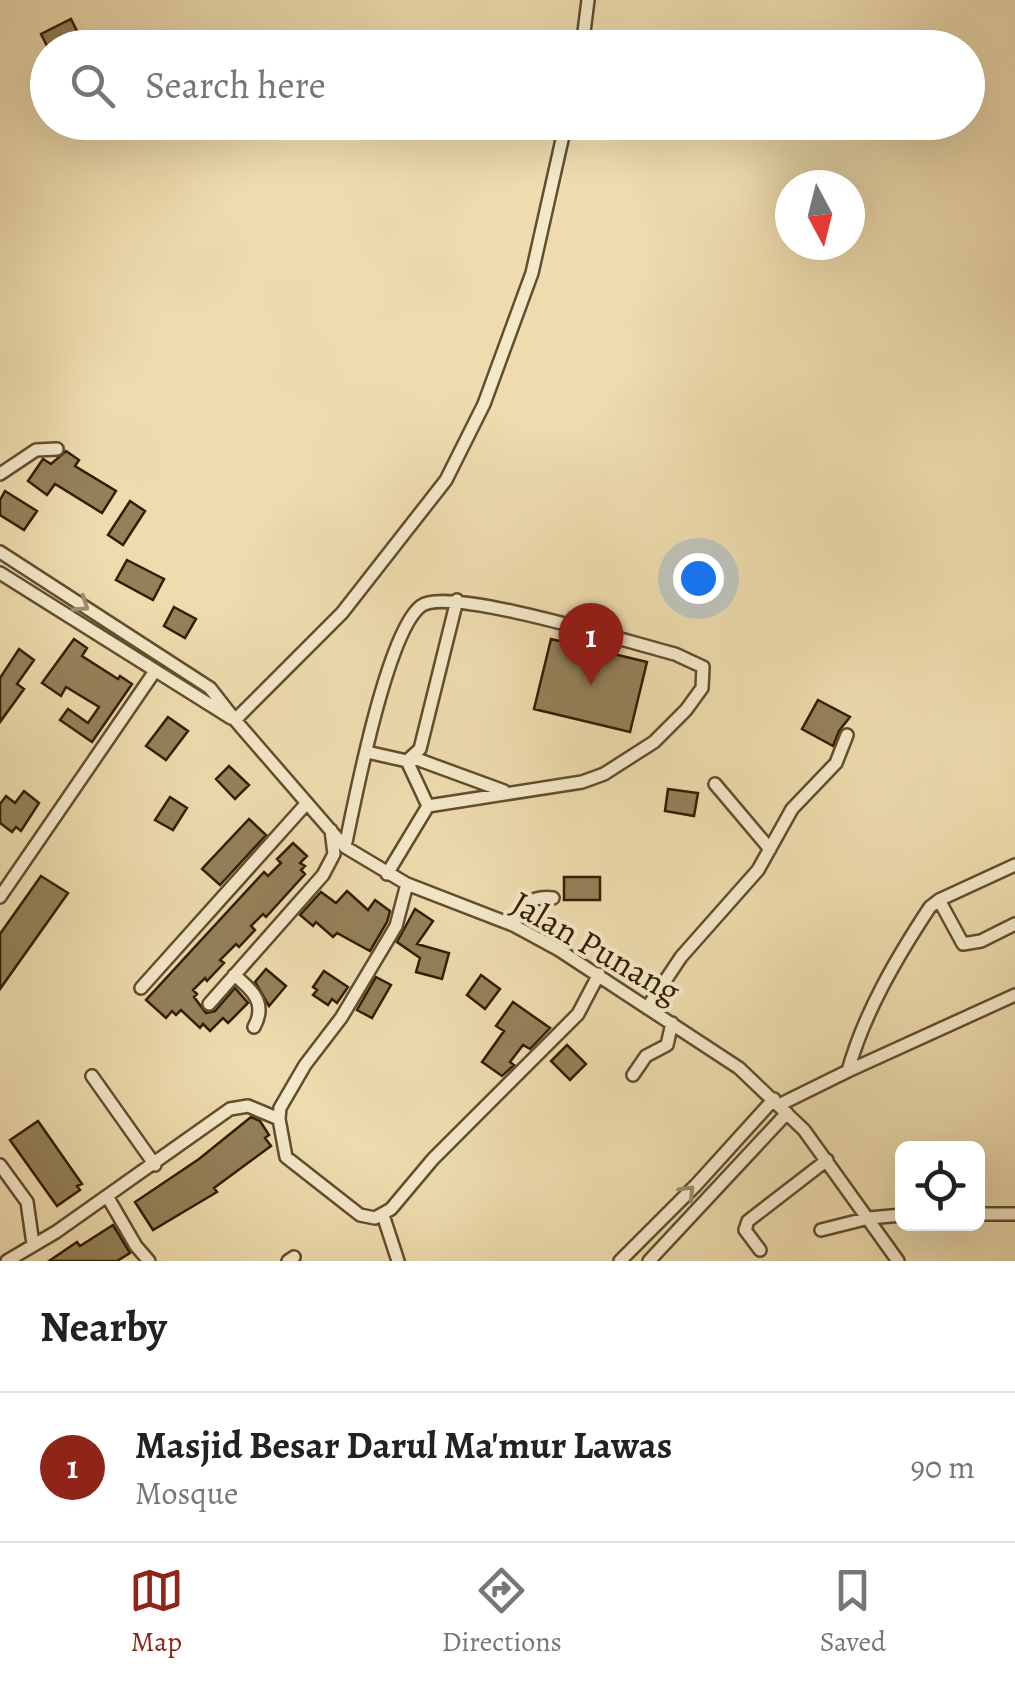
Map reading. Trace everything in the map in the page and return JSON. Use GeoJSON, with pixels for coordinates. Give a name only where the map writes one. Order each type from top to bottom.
{"type":"FeatureCollection","features":[{"type":"Feature","properties":{"kind":"street"},"geometry":{"type":"LineString","coordinates":[[584,30],[588,0]]}},
{"type":"Feature","properties":{"kind":"street"},"geometry":{"type":"LineString","coordinates":[[235,720],[342,613],[446,480],[484,404],[532,273],[562,140]]}},
{"type":"Feature","properties":{"kind":"street"},"geometry":{"type":"LineString","coordinates":[[0,474],[36,450],[57,449]]}},
{"type":"Feature","properties":{"kind":"street","name":"Jalan Punang"},"geometry":{"type":"LineString","coordinates":[[0,553],[210,688],[345,847],[387,874],[512,925],[599,974],[758,1085],[804,1130],[898,1261]]}},
{"type":"Feature","properties":{"kind":"street","name":"Jalan Punang"},"geometry":{"type":"LineString","coordinates":[[0,573],[235,720]]}},
{"type":"Feature","properties":{"kind":"street"},"geometry":{"type":"LineString","coordinates":[[0,586],[31,592]]}},
{"type":"Feature","properties":{"kind":"street"},"geometry":{"type":"LineString","coordinates":[[345,847],[391,664],[408,621],[422,605],[438,599],[457,600],[675,654],[703,667],[704,682],[696,698],[654,742],[623,765],[582,782],[428,806],[387,874]]}},
{"type":"Feature","properties":{"kind":"street"},"geometry":{"type":"LineString","coordinates":[[411,759],[420,749],[457,600]]}},
{"type":"Feature","properties":{"kind":"street"},"geometry":{"type":"LineString","coordinates":[[0,897],[155,671]]}},
{"type":"Feature","properties":{"kind":"street"},"geometry":{"type":"LineString","coordinates":[[647,1008],[680,957],[742,889],[770,850],[792,809],[836,763],[847,734]]}},
{"type":"Feature","properties":{"kind":"street"},"geometry":{"type":"LineString","coordinates":[[367,752],[411,759],[508,793]]}},
{"type":"Feature","properties":{"kind":"street"},"geometry":{"type":"LineString","coordinates":[[411,759],[428,806]]}},
{"type":"Feature","properties":{"kind":"street"},"geometry":{"type":"LineString","coordinates":[[716,784],[770,850]]}},
{"type":"Feature","properties":{"kind":"street"},"geometry":{"type":"LineString","coordinates":[[142,988],[306,804]]}},
{"type":"Feature","properties":{"kind":"street"},"geometry":{"type":"LineString","coordinates":[[210,1004],[322,875],[334,854],[331,830]]}},
{"type":"Feature","properties":{"kind":"street"},"geometry":{"type":"LineString","coordinates":[[848,1072],[857,1041],[881,990],[923,918],[938,900],[1015,865]]}},
{"type":"Feature","properties":{"kind":"street"},"geometry":{"type":"LineString","coordinates":[[407,884],[396,926],[341,1018],[289,1090],[279,1119],[286,1157],[360,1215],[382,1215],[432,1159],[578,1014],[599,974]]}},
{"type":"Feature","properties":{"kind":"street"},"geometry":{"type":"LineString","coordinates":[[512,925],[519,910],[532,900],[553,898]]}},
{"type":"Feature","properties":{"kind":"street"},"geometry":{"type":"LineString","coordinates":[[938,900],[962,944],[982,942],[1015,924]]}},
{"type":"Feature","properties":{"kind":"street"},"geometry":{"type":"LineString","coordinates":[[234,975],[260,1004],[254,1027]]}},
{"type":"Feature","properties":{"kind":"street"},"geometry":{"type":"LineString","coordinates":[[620,1261],[696,1185],[755,1118],[1015,995]]}},
{"type":"Feature","properties":{"kind":"street"},"geometry":{"type":"LineString","coordinates":[[633,1075],[638,1064],[667,1045],[672,1023]]}},
{"type":"Feature","properties":{"kind":"street"},"geometry":{"type":"LineString","coordinates":[[92,1076],[154,1165]]}},
{"type":"Feature","properties":{"kind":"street"},"geometry":{"type":"LineString","coordinates":[[755,1118],[758,1085]]}},
{"type":"Feature","properties":{"kind":"street"},"geometry":{"type":"LineString","coordinates":[[7,1261],[56,1232],[230,1109],[248,1106],[279,1119]]}},
{"type":"Feature","properties":{"kind":"street"},"geometry":{"type":"LineString","coordinates":[[653,1260],[770,1131],[780,1106]]}},
{"type":"Feature","properties":{"kind":"street"},"geometry":{"type":"LineString","coordinates":[[770,1131],[804,1130]]}},
{"type":"Feature","properties":{"kind":"street"},"geometry":{"type":"LineString","coordinates":[[760,1250],[745,1230],[748,1222],[827,1160]]}},
{"type":"Feature","properties":{"kind":"street"},"geometry":{"type":"LineString","coordinates":[[0,1165],[26,1202],[33,1244]]}},
{"type":"Feature","properties":{"kind":"street"},"geometry":{"type":"LineString","coordinates":[[107,1196],[149,1261]]}},
{"type":"Feature","properties":{"kind":"street"},"geometry":{"type":"LineString","coordinates":[[985,1214],[1015,1214]]}},
{"type":"Feature","properties":{"kind":"street"},"geometry":{"type":"LineString","coordinates":[[382,1215],[398,1261]]}},
{"type":"Feature","properties":{"kind":"street"},"geometry":{"type":"LineString","coordinates":[[821,1230],[895,1216]]}},
{"type":"Feature","properties":{"kind":"building"},"geometry":{"type":"Polygon","coordinates":[[[71,19],[76,30],[49,30],[71,19]]]}},
{"type":"Feature","properties":{"kind":"building"},"geometry":{"type":"Polygon","coordinates":[[[66,451],[79,460],[75,466],[116,491],[102,513],[55,484],[47,495],[28,481],[43,459],[51,464],[66,451]]]}},
{"type":"Feature","properties":{"kind":"building"},"geometry":{"type":"Polygon","coordinates":[[[5,491],[37,511],[24,530],[0,515],[0,500],[5,491]]]}},
{"type":"Feature","properties":{"kind":"building"},"geometry":{"type":"Polygon","coordinates":[[[130,501],[145,511],[123,545],[108,535],[130,501]]]}},
{"type":"Feature","properties":{"kind":"building"},"geometry":{"type":"Polygon","coordinates":[[[127,560],[164,579],[153,600],[116,580],[127,560]]]}},
{"type":"Feature","properties":{"kind":"building"},"geometry":{"type":"Polygon","coordinates":[[[174,607],[196,619],[185,638],[164,626],[174,607]]]}},
{"type":"Feature","properties":{"kind":"building"},"geometry":{"type":"Polygon","coordinates":[[[74,639],[87,648],[82,656],[132,684],[92,742],[60,720],[68,709],[88,723],[99,707],[66,687],[61,696],[42,683],[74,639]]]}},
{"type":"Feature","properties":{"kind":"building"},"geometry":{"type":"Polygon","coordinates":[[[551,639],[647,662],[630,732],[534,709],[551,639]]]}},
{"type":"Feature","properties":{"kind":"building"},"geometry":{"type":"Polygon","coordinates":[[[19,649],[34,660],[17,684],[24,689],[0,722],[0,678],[19,649]]]}},
{"type":"Feature","properties":{"kind":"building"},"geometry":{"type":"Polygon","coordinates":[[[818,700],[850,717],[833,746],[802,729],[818,700]]]}},
{"type":"Feature","properties":{"kind":"building"},"geometry":{"type":"Polygon","coordinates":[[[168,717],[188,731],[166,760],[146,746],[168,717]]]}},
{"type":"Feature","properties":{"kind":"building"},"geometry":{"type":"Polygon","coordinates":[[[229,766],[249,785],[235,799],[216,779],[229,766]]]}},
{"type":"Feature","properties":{"kind":"building"},"geometry":{"type":"Polygon","coordinates":[[[668,789],[698,793],[694,816],[665,811],[668,789]]]}},
{"type":"Feature","properties":{"kind":"building"},"geometry":{"type":"Polygon","coordinates":[[[24,791],[39,803],[21,831],[16,827],[12,832],[0,823],[0,804],[6,796],[15,803],[24,791]]]}},
{"type":"Feature","properties":{"kind":"building"},"geometry":{"type":"Polygon","coordinates":[[[170,797],[187,808],[173,830],[155,820],[170,797]]]}},
{"type":"Feature","properties":{"kind":"building"},"geometry":{"type":"Polygon","coordinates":[[[249,819],[266,835],[220,885],[202,869],[249,819]]]}},
{"type":"Feature","properties":{"kind":"building"},"geometry":{"type":"Polygon","coordinates":[[[293,843],[307,856],[300,863],[305,866],[301,870],[305,874],[266,917],[263,914],[251,926],[255,930],[220,960],[224,963],[207,981],[205,978],[193,990],[206,1013],[215,1011],[235,988],[248,1003],[228,1023],[223,1018],[210,1031],[203,1024],[200,1028],[181,1010],[176,1015],[172,1011],[166,1018],[146,1000],[264,872],[268,876],[281,863],[277,859],[293,843]]]}},
{"type":"Feature","properties":{"kind":"building"},"geometry":{"type":"Polygon","coordinates":[[[41,876],[68,893],[0,989],[0,934],[41,876]]]}},
{"type":"Feature","properties":{"kind":"building"},"geometry":{"type":"Polygon","coordinates":[[[564,877],[600,877],[600,900],[564,900],[564,877]]]}},
{"type":"Feature","properties":{"kind":"building"},"geometry":{"type":"Polygon","coordinates":[[[347,891],[368,910],[375,900],[390,911],[370,951],[337,933],[333,937],[316,922],[313,926],[300,915],[321,892],[336,903],[347,891]]]}},
{"type":"Feature","properties":{"kind":"building"},"geometry":{"type":"Polygon","coordinates":[[[415,909],[433,921],[417,944],[449,953],[442,979],[416,972],[420,958],[397,942],[415,909]]]}},
{"type":"Feature","properties":{"kind":"building"},"geometry":{"type":"Polygon","coordinates":[[[266,969],[286,986],[269,1006],[255,982],[266,969]]]}},
{"type":"Feature","properties":{"kind":"building"},"geometry":{"type":"Polygon","coordinates":[[[324,971],[348,987],[337,1003],[332,999],[328,1005],[313,995],[317,990],[313,987],[324,971]]]}},
{"type":"Feature","properties":{"kind":"building"},"geometry":{"type":"Polygon","coordinates":[[[481,975],[500,989],[485,1009],[467,995],[481,975]]]}},
{"type":"Feature","properties":{"kind":"building"},"geometry":{"type":"Polygon","coordinates":[[[376,977],[391,985],[372,1018],[357,1010],[376,977]]]}},
{"type":"Feature","properties":{"kind":"building"},"geometry":{"type":"Polygon","coordinates":[[[513,1002],[550,1028],[530,1049],[523,1045],[510,1062],[514,1065],[502,1076],[482,1062],[504,1031],[496,1026],[513,1002]]]}},
{"type":"Feature","properties":{"kind":"building"},"geometry":{"type":"Polygon","coordinates":[[[567,1045],[586,1064],[570,1080],[551,1061],[567,1045]]]}},
{"type":"Feature","properties":{"kind":"building"},"geometry":{"type":"Polygon","coordinates":[[[251,1117],[260,1121],[271,1146],[214,1188],[217,1192],[153,1230],[135,1202],[199,1159],[251,1117]]]}},
{"type":"Feature","properties":{"kind":"building"},"geometry":{"type":"Polygon","coordinates":[[[38,1121],[82,1184],[77,1186],[80,1190],[57,1206],[10,1140],[38,1121]]]}},
{"type":"Feature","properties":{"kind":"building"},"geometry":{"type":"Polygon","coordinates":[[[113,1225],[130,1253],[117,1261],[49,1261],[77,1242],[80,1246],[113,1225]]]}},
{"type":"Feature","properties":{"kind":"place","name":"Masjid Besar Darul Ma'mur Lawas"},"geometry":{"type":"Point","coordinates":[591,685]}}]}
